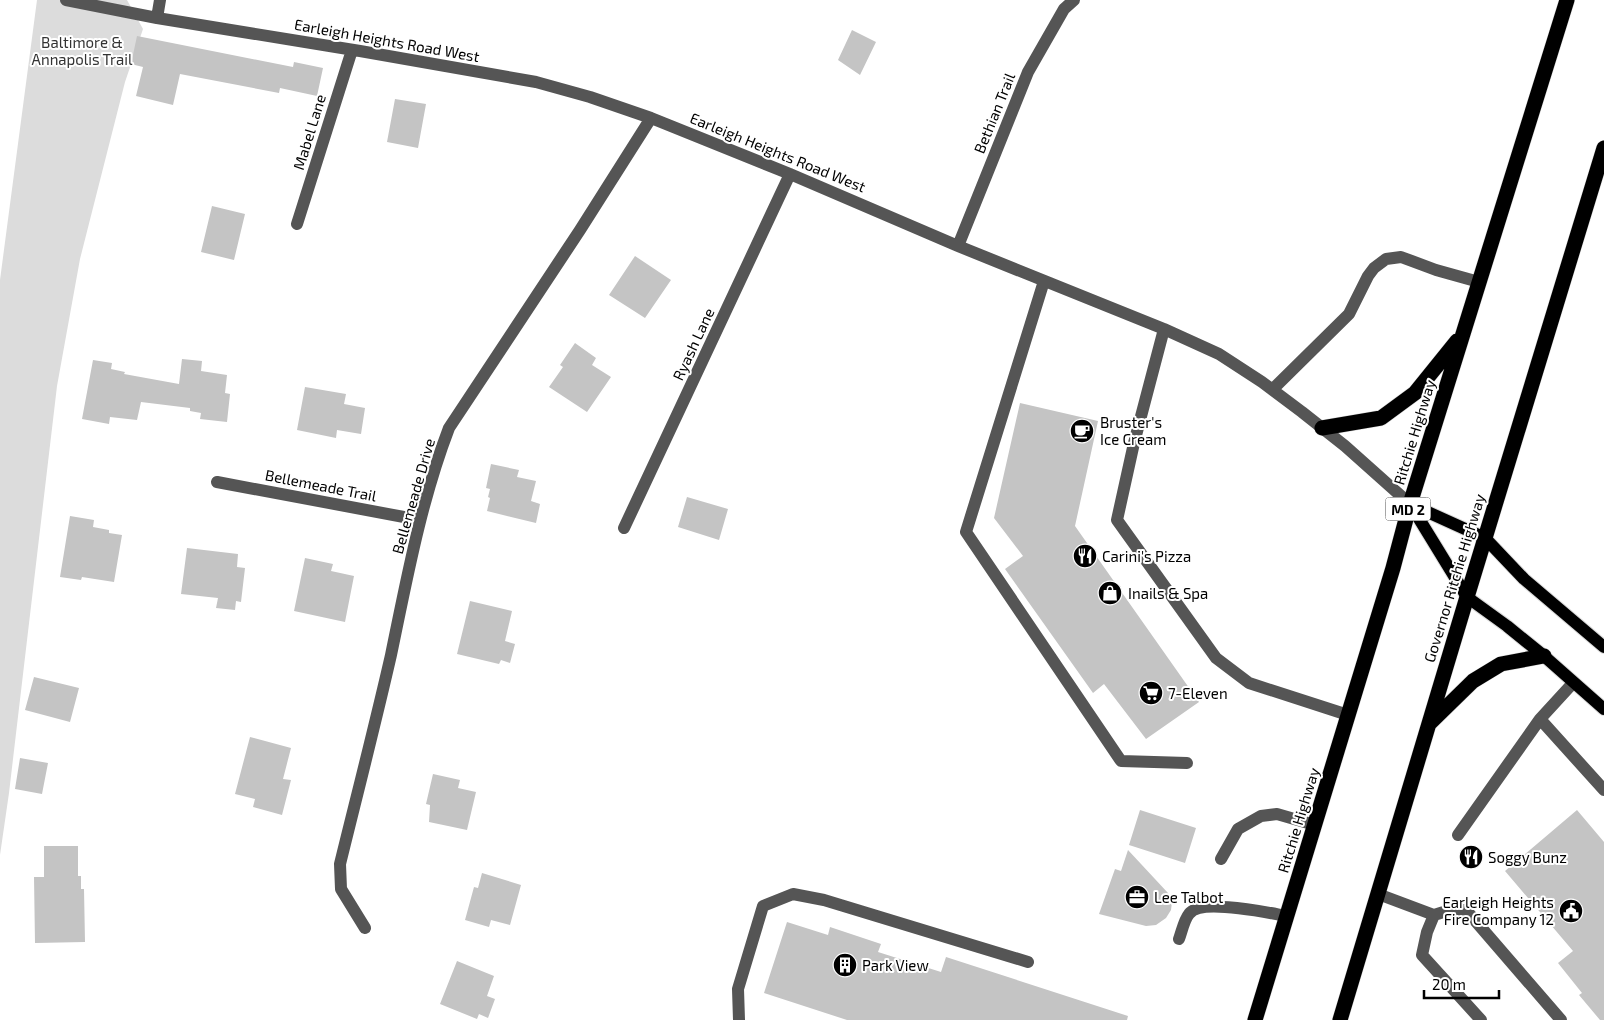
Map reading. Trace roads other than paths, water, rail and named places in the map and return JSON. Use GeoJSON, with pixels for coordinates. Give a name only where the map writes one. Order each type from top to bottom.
{"type":"FeatureCollection","features":[{"type":"Feature","properties":{"kind":"highway","name":"Ritchie Highway"},"geometry":{"type":"LineString","coordinates":[[1255,1020],[1393,568],[1410,504],[1567,0]]}},
{"type":"Feature","properties":{"kind":"highway","name":"Governor Ritchie Highway"},"geometry":{"type":"LineString","coordinates":[[1340,1020],[1484,538],[1604,148]]}},
{"type":"Feature","properties":{"kind":"highway"},"geometry":{"type":"LineString","coordinates":[[1322,428],[1380,418],[1415,393],[1463,334]]}},
{"type":"Feature","properties":{"kind":"highway"},"geometry":{"type":"LineString","coordinates":[[1429,724],[1473,681],[1502,664],[1544,656]]}},
{"type":"Feature","properties":{"kind":"main road"},"geometry":{"type":"LineString","coordinates":[[1410,504],[1484,538],[1524,579],[1604,647]]}},
{"type":"Feature","properties":{"kind":"main road"},"geometry":{"type":"LineString","coordinates":[[1410,504],[1467,597],[1544,656],[1604,709]]}},
{"type":"Feature","properties":{"kind":"street","name":"Earleigh Heights Road West"},"geometry":{"type":"LineString","coordinates":[[66,0],[156,18],[536,82],[590,97],[651,118],[790,174],[958,246],[1164,329],[1219,354],[1273,389],[1345,446],[1410,504]]}},
{"type":"Feature","properties":{"kind":"street"},"geometry":{"type":"LineString","coordinates":[[156,18],[160,0]]}},
{"type":"Feature","properties":{"kind":"street","name":"Bethian Trail"},"geometry":{"type":"LineString","coordinates":[[958,246],[1028,72],[1064,9],[1074,0]]}},
{"type":"Feature","properties":{"kind":"street","name":"Mabel Lane"},"geometry":{"type":"LineString","coordinates":[[297,224],[352,50]]}},
{"type":"Feature","properties":{"kind":"street","name":"Bellemeade Drive"},"geometry":{"type":"LineString","coordinates":[[366,928],[340,889],[340,864],[386,674],[420,520],[436,462],[449,428],[580,230],[651,118]]}},
{"type":"Feature","properties":{"kind":"street","name":"Ryash Lane"},"geometry":{"type":"LineString","coordinates":[[624,528],[790,174]]}},
{"type":"Feature","properties":{"kind":"street"},"geometry":{"type":"LineString","coordinates":[[1273,389],[1349,314],[1368,276],[1374,268],[1386,259],[1401,257],[1436,270],[1479,282]]}},
{"type":"Feature","properties":{"kind":"street"},"geometry":{"type":"LineString","coordinates":[[1044,281],[966,532],[1121,761],[1187,763]]}},
{"type":"Feature","properties":{"kind":"street"},"geometry":{"type":"LineString","coordinates":[[1164,329],[1134,443],[1117,520],[1216,658],[1249,684],[1348,715]]}},
{"type":"Feature","properties":{"kind":"street","name":"Bellemeade Trail"},"geometry":{"type":"LineString","coordinates":[[217,482],[420,520]]}},
{"type":"Feature","properties":{"kind":"street"},"geometry":{"type":"LineString","coordinates":[[1458,835],[1540,719],[1573,682]]}},
{"type":"Feature","properties":{"kind":"street"},"geometry":{"type":"LineString","coordinates":[[1540,719],[1604,790]]}},
{"type":"Feature","properties":{"kind":"street"},"geometry":{"type":"LineString","coordinates":[[1221,859],[1238,829],[1261,816],[1278,814],[1315,825]]}},
{"type":"Feature","properties":{"kind":"street"},"geometry":{"type":"LineString","coordinates":[[740,1020],[738,989],[763,906],[793,894],[824,900],[1028,962]]}},
{"type":"Feature","properties":{"kind":"street"},"geometry":{"type":"LineString","coordinates":[[1378,894],[1434,915],[1450,910],[1466,910],[1561,1020]]}},
{"type":"Feature","properties":{"kind":"street"},"geometry":{"type":"LineString","coordinates":[[1179,939],[1188,914],[1194,909],[1226,907],[1287,916]]}},
{"type":"Feature","properties":{"kind":"street"},"geometry":{"type":"LineString","coordinates":[[1434,915],[1426,932],[1422,955],[1481,1020]]}},
{"type":"Feature","properties":{"kind":"place","name":"Bruster's Ice Cream"},"geometry":{"type":"Point","coordinates":[1082,431]}},
{"type":"Feature","properties":{"kind":"place","name":"Carini's Pizza"},"geometry":{"type":"Point","coordinates":[1085,556]}},
{"type":"Feature","properties":{"kind":"place","name":"Inails & Spa"},"geometry":{"type":"Point","coordinates":[1110,593]}},
{"type":"Feature","properties":{"kind":"place","name":"7-Eleven"},"geometry":{"type":"Point","coordinates":[1151,693]}},
{"type":"Feature","properties":{"kind":"place","name":"Soggy Bunz"},"geometry":{"type":"Point","coordinates":[1471,857]}},
{"type":"Feature","properties":{"kind":"place","name":"Lee Talbot"},"geometry":{"type":"Point","coordinates":[1137,897]}},
{"type":"Feature","properties":{"kind":"place","name":"Earleigh Heights Fire Company 12"},"geometry":{"type":"Point","coordinates":[1571,911]}},
{"type":"Feature","properties":{"kind":"place","name":"Park View"},"geometry":{"type":"Point","coordinates":[845,965]}},
{"type":"Feature","properties":{"kind":"park label","name":"Baltimore & Annapolis Trail"},"geometry":{"type":"Point","coordinates":[82,50]}}]}
